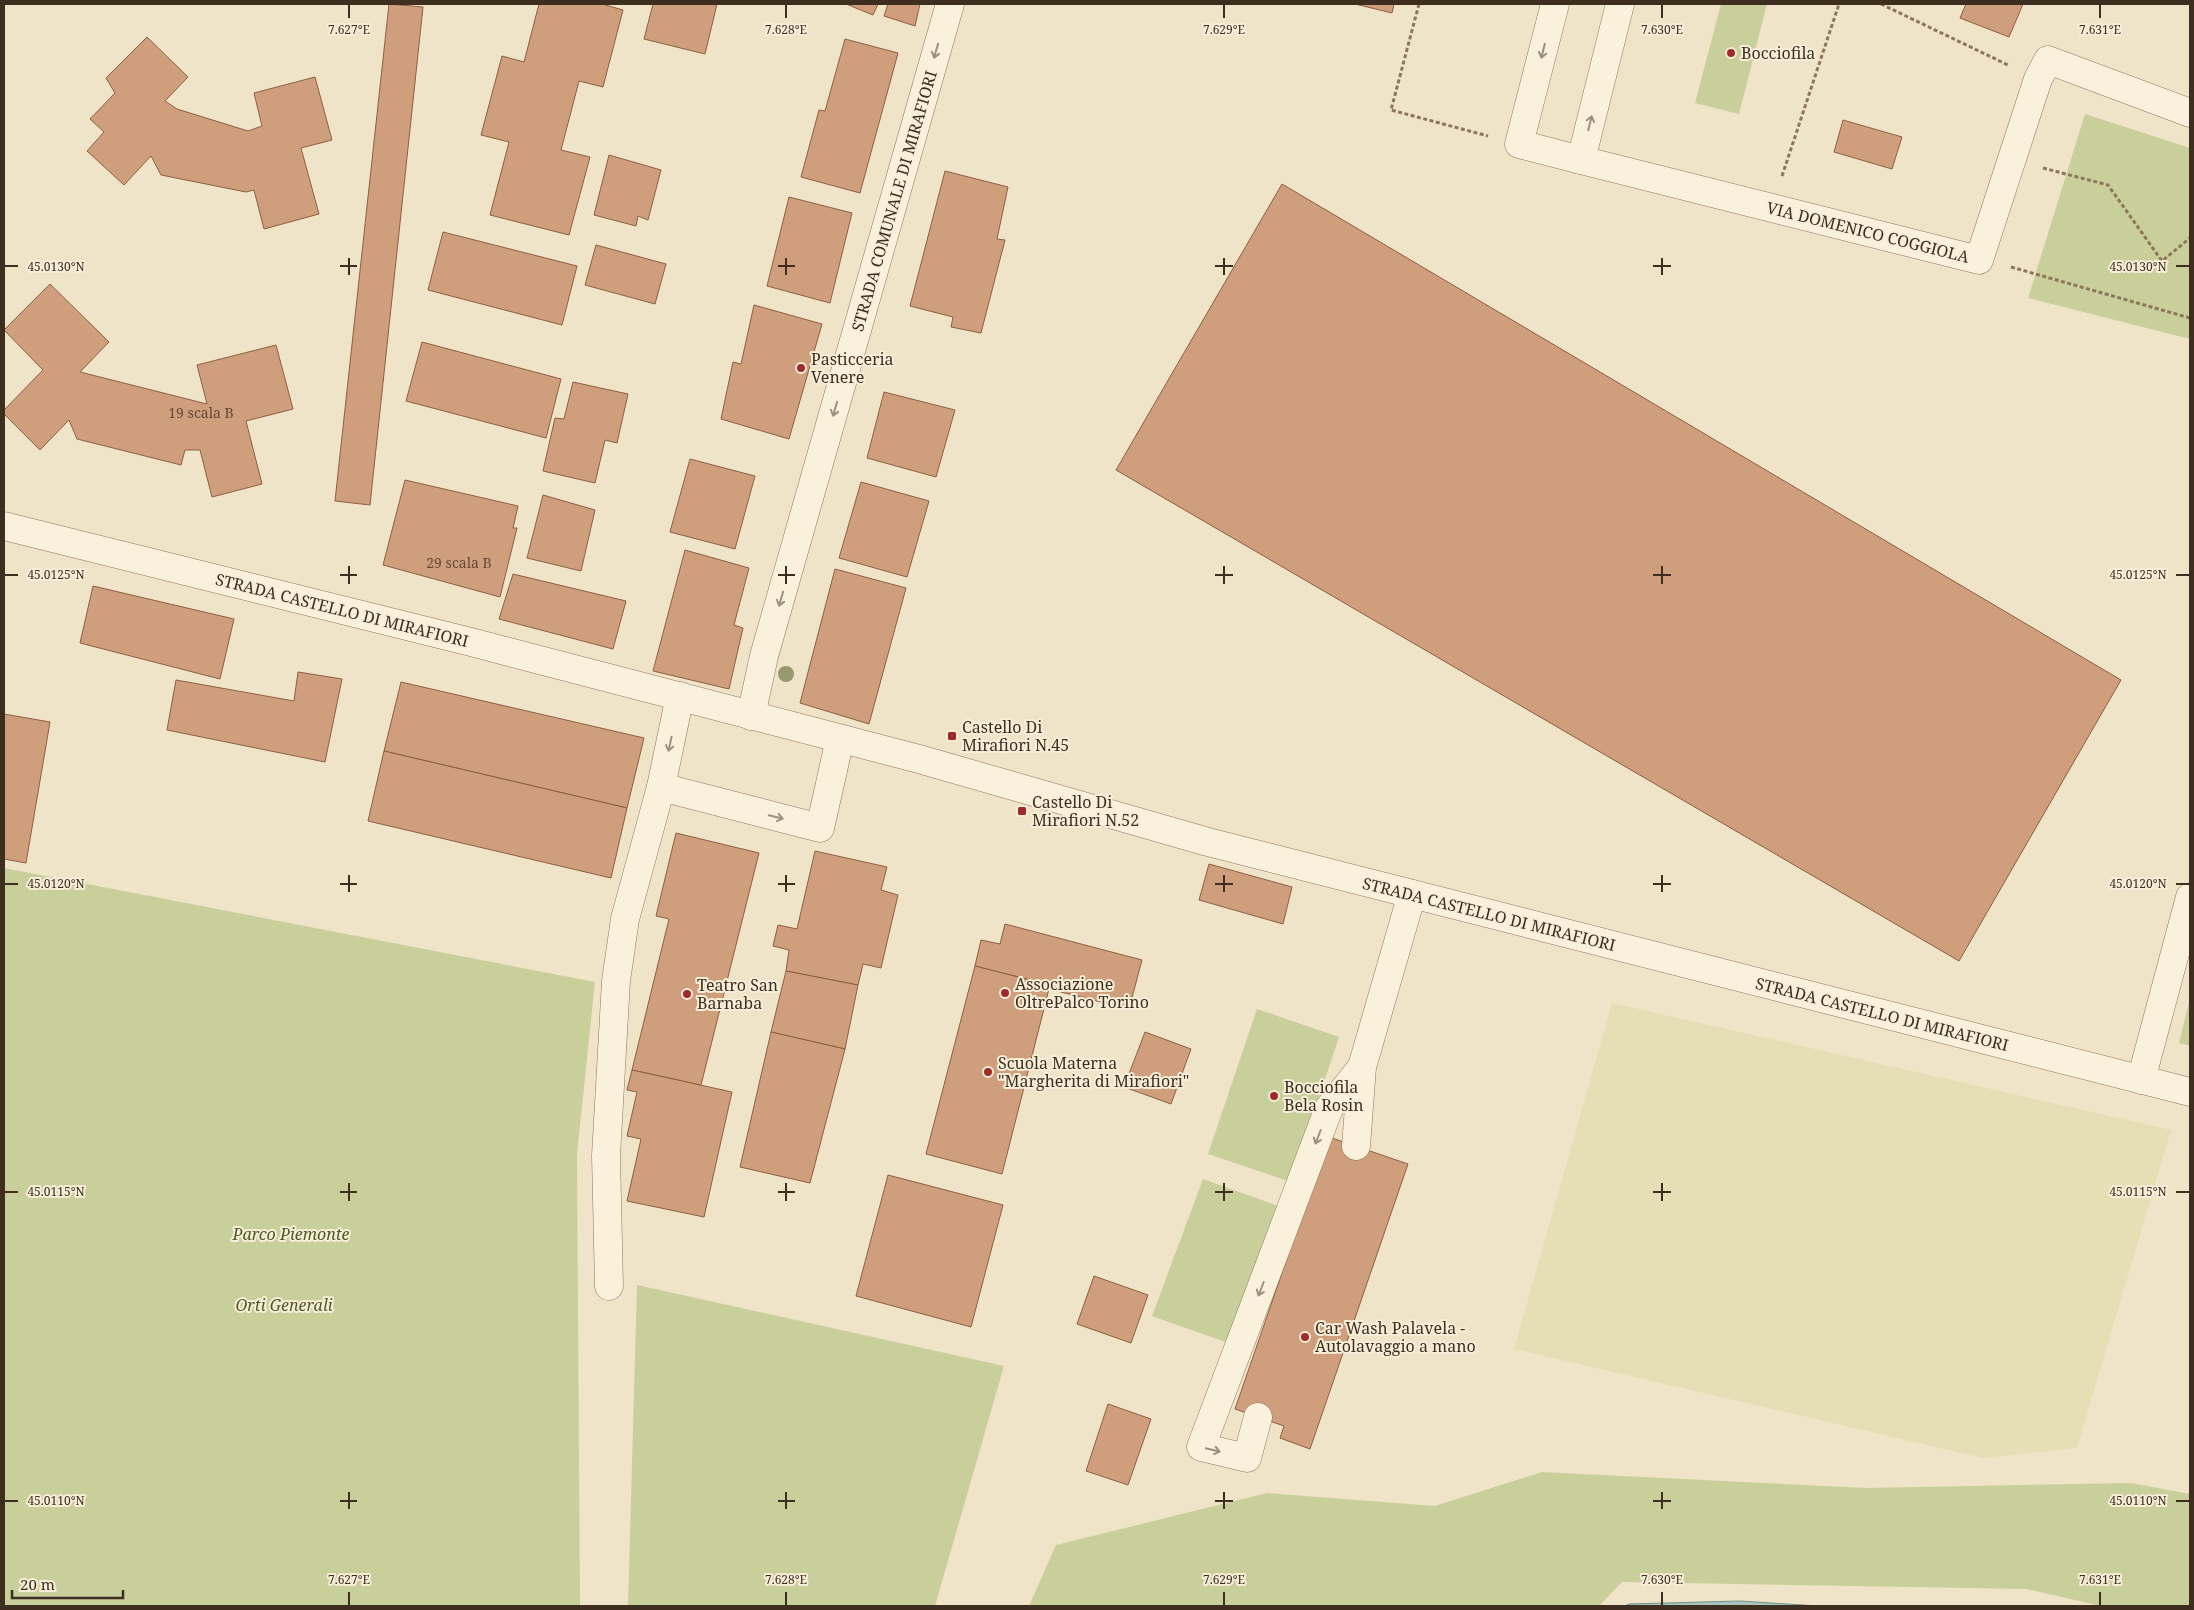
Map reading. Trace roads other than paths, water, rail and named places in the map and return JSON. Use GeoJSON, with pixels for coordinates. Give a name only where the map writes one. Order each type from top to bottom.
{"type":"FeatureCollection","features":[{"type":"Feature","properties":{"kind":"street","name":"STRADA COMUNALE DI MIRAFIORI"},"geometry":{"type":"LineString","coordinates":[[751,716],[764,656],[950,4]]}},
{"type":"Feature","properties":{"kind":"street","name":"VIA DOMENICO COGGIOLA"},"geometry":{"type":"LineString","coordinates":[[1555,4],[1519,144],[1979,260],[2043,70],[2190,113]]}},
{"type":"Feature","properties":{"kind":"street"},"geometry":{"type":"LineString","coordinates":[[1581,160],[1620,4]]}},
{"type":"Feature","properties":{"kind":"street","name":"STRADA CASTELLO DI MIRAFIORI"},"geometry":{"type":"LineString","coordinates":[[4,526],[287,595],[680,696],[919,759],[1208,842],[2190,1092]]}},
{"type":"Feature","properties":{"kind":"street"},"geometry":{"type":"LineString","coordinates":[[609,1286],[606,1156],[616,981],[625,919],[661,787],[680,696]]}},
{"type":"Feature","properties":{"kind":"street"},"geometry":{"type":"LineString","coordinates":[[661,787],[820,828],[840,739]]}},
{"type":"Feature","properties":{"kind":"street"},"geometry":{"type":"LineString","coordinates":[[1356,1146],[1362,1067],[1412,894]]}},
{"type":"Feature","properties":{"kind":"street"},"geometry":{"type":"LineString","coordinates":[[2141,1080],[2190,897]]}},
{"type":"Feature","properties":{"kind":"street"},"geometry":{"type":"LineString","coordinates":[[1258,1417],[1247,1458],[1201,1447],[1329,1108],[1362,1067]]}},
{"type":"Feature","properties":{"kind":"water"},"geometry":{"type":"Polygon","coordinates":[[[1740,1601],[1819,1606],[1625,1606],[1629,1604],[1740,1601]]]}},
{"type":"Feature","properties":{"kind":"place","name":"Bocciofila"},"geometry":{"type":"Point","coordinates":[1731,53]}},
{"type":"Feature","properties":{"kind":"place","name":"Pasticceria Venere"},"geometry":{"type":"Point","coordinates":[801,368]}},
{"type":"Feature","properties":{"kind":"place","name":"Castello Di Mirafiori N.45"},"geometry":{"type":"Point","coordinates":[952,736]}},
{"type":"Feature","properties":{"kind":"place","name":"Castello Di Mirafiori N.52"},"geometry":{"type":"Point","coordinates":[1022,811]}},
{"type":"Feature","properties":{"kind":"place","name":"Associazione OltrePalco Torino"},"geometry":{"type":"Point","coordinates":[1005,993]}},
{"type":"Feature","properties":{"kind":"place","name":"Teatro San Barnaba"},"geometry":{"type":"Point","coordinates":[687,994]}},
{"type":"Feature","properties":{"kind":"place","name":"Scuola Materna \"Margherita di Mirafiori\""},"geometry":{"type":"Point","coordinates":[988,1072]}},
{"type":"Feature","properties":{"kind":"place","name":"Bocciofila Bela Rosin"},"geometry":{"type":"Point","coordinates":[1274,1096]}},
{"type":"Feature","properties":{"kind":"place","name":"Car Wash Palavela - Autolavaggio a mano"},"geometry":{"type":"Point","coordinates":[1305,1337]}},
{"type":"Feature","properties":{"kind":"park label","name":"Parco Piemonte"},"geometry":{"type":"Point","coordinates":[291,1234]}},
{"type":"Feature","properties":{"kind":"park label","name":"Orti Generali"},"geometry":{"type":"Point","coordinates":[284,1305]}}]}
